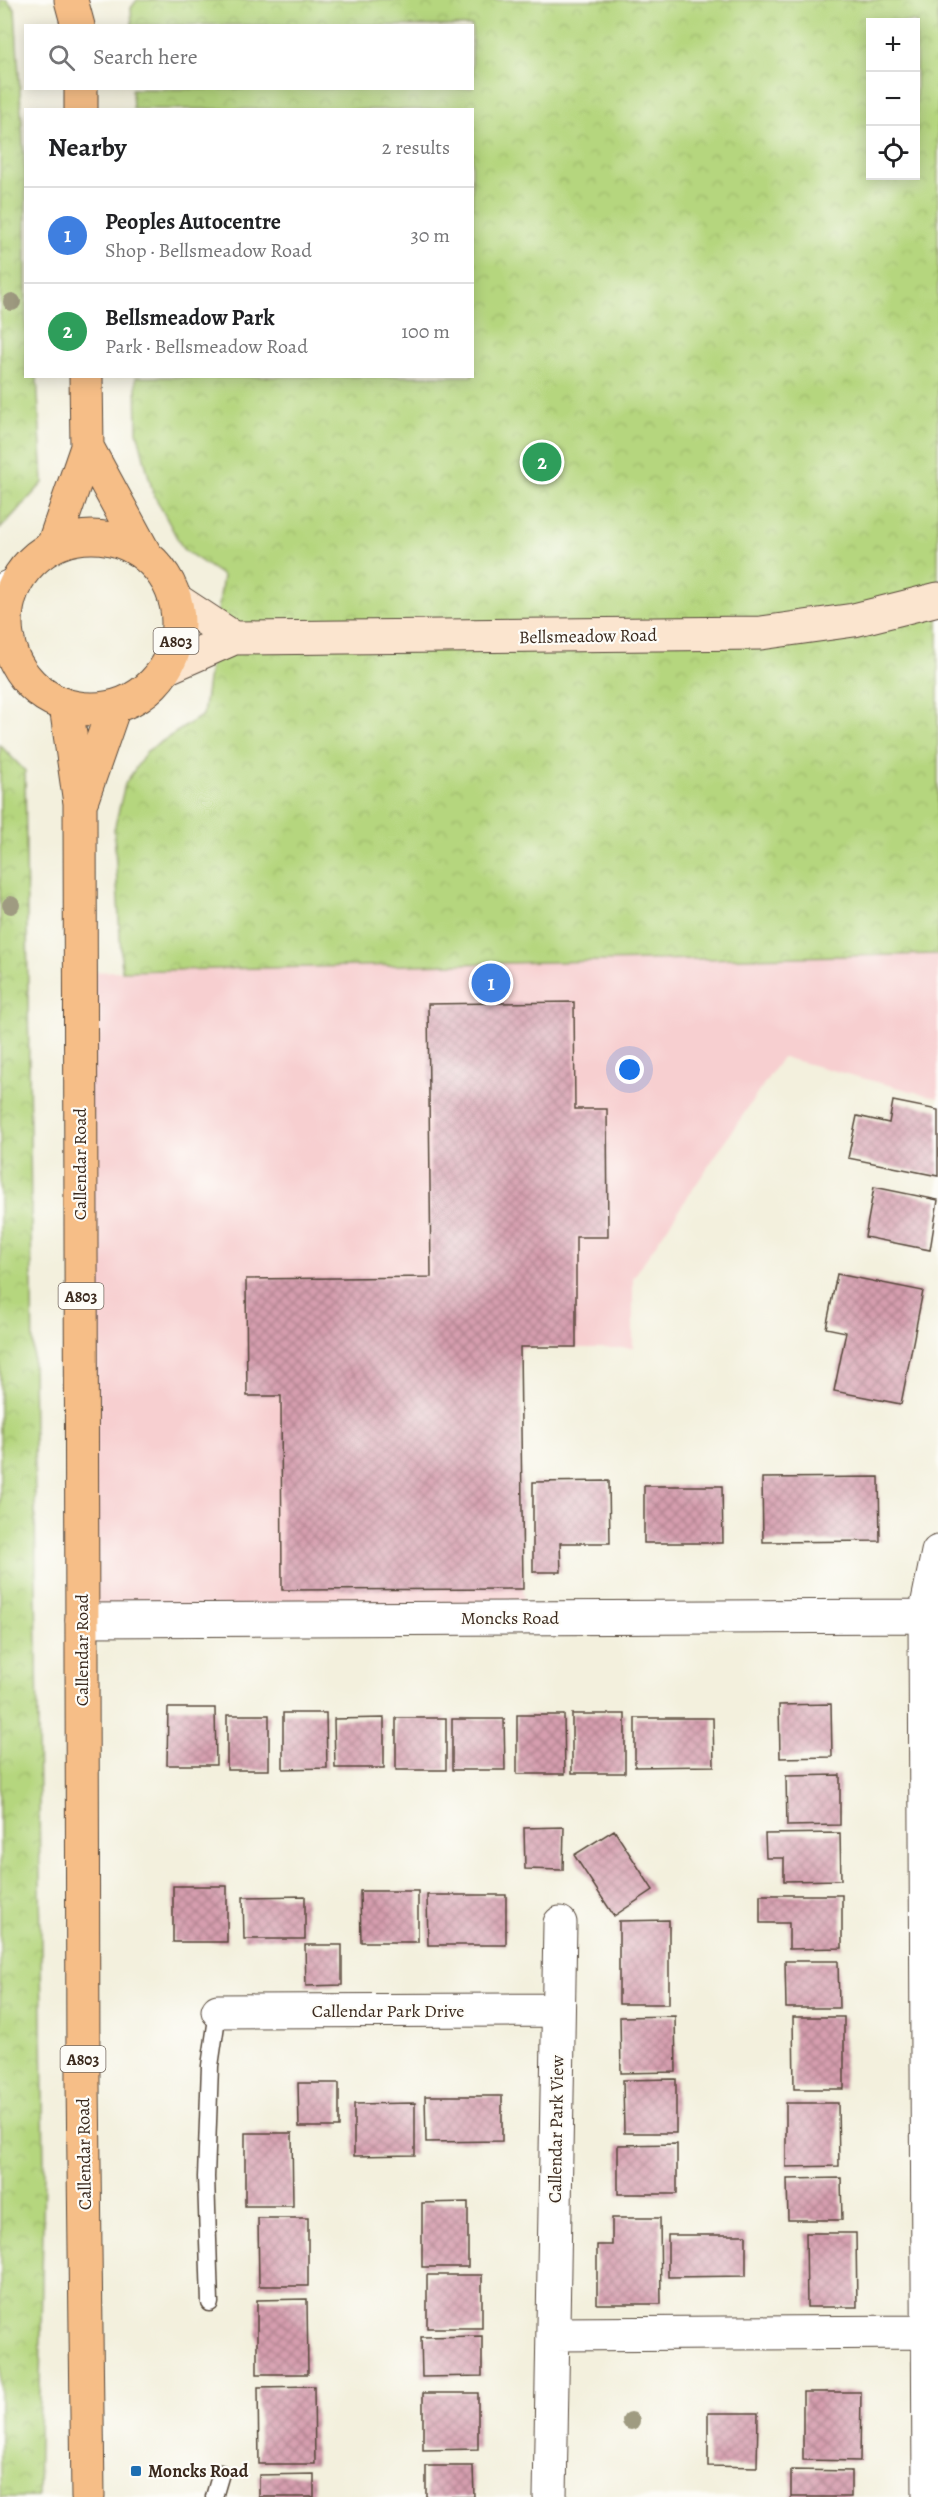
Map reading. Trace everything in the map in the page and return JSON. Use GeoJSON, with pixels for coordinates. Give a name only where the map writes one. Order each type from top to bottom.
{"type":"FeatureCollection","features":[{"type":"Feature","properties":{"kind":"main road"},"geometry":{"type":"LineString","coordinates":[[71,0],[79,24]]}},
{"type":"Feature","properties":{"kind":"main road"},"geometry":{"type":"LineString","coordinates":[[81,24],[87,0]]}},
{"type":"Feature","properties":{"kind":"main road"},"geometry":{"type":"LineString","coordinates":[[81,90],[81,108]]}},
{"type":"Feature","properties":{"kind":"main road","name":"A803"},"geometry":{"type":"LineString","coordinates":[[53,546],[87,447],[86,378]]}},
{"type":"Feature","properties":{"kind":"main road","name":"A803"},"geometry":{"type":"LineString","coordinates":[[87,447],[146,556]]}},
{"type":"Feature","properties":{"kind":"main road","name":"A803"},"geometry":{"type":"LineString","coordinates":[[101,537],[125,543],[146,556],[164,575],[175,599],[178,622],[175,646],[166,668],[135,699],[114,707],[91,710],[66,706],[46,696],[28,682],[15,663],[4,639],[8,588],[31,562],[53,546],[76,538],[101,537]]}},
{"type":"Feature","properties":{"kind":"main road"},"geometry":{"type":"LineString","coordinates":[[175,599],[234,638]]}},
{"type":"Feature","properties":{"kind":"main road","name":"Bellsmeadow Road"},"geometry":{"type":"LineString","coordinates":[[166,668],[234,638],[761,633],[854,620],[938,599]]}},
{"type":"Feature","properties":{"kind":"main road","name":"Callendar Road"},"geometry":{"type":"LineString","coordinates":[[66,706],[80,803],[83,2083],[88,2497]]}},
{"type":"Feature","properties":{"kind":"main road","name":"Callendar Road"},"geometry":{"type":"LineString","coordinates":[[80,803],[114,707]]}},
{"type":"Feature","properties":{"kind":"street"},"geometry":{"type":"LineString","coordinates":[[929,2497],[927,2332],[932,2137],[931,1616],[938,1552]]}},
{"type":"Feature","properties":{"kind":"street","name":"Moncks Road"},"geometry":{"type":"LineString","coordinates":[[82,1620],[931,1616]]}},
{"type":"Feature","properties":{"kind":"street","name":"Callendar Park View"},"geometry":{"type":"LineString","coordinates":[[550,2497],[560,1923]]}},
{"type":"Feature","properties":{"kind":"street","name":"Callendar Park Drive"},"geometry":{"type":"LineString","coordinates":[[218,2011],[558,2010]]}},
{"type":"Feature","properties":{"kind":"street"},"geometry":{"type":"LineString","coordinates":[[553,2334],[927,2332]]}},
{"type":"Feature","properties":{"kind":"lane"},"geometry":{"type":"LineString","coordinates":[[210,2303],[207,2142],[210,2066],[218,2011]]}},
{"type":"Feature","properties":{"kind":"lane"},"geometry":{"type":"LineString","coordinates":[[214,2497],[221,2473]]}},
{"type":"Feature","properties":{"kind":"shaded area"},"geometry":{"type":"Polygon","coordinates":[[[938,954],[938,1098],[782,1057],[633,1278],[633,1348],[520,1348],[524,1624],[82,1620],[79,972],[938,954]]]}},
{"type":"Feature","properties":{"kind":"green space"},"geometry":{"type":"Polygon","coordinates":[[[0,0],[7,0],[15,9],[24,156],[24,378],[37,378],[43,483],[0,529],[0,0]]]}},
{"type":"Feature","properties":{"kind":"green space"},"geometry":{"type":"Polygon","coordinates":[[[137,0],[938,0],[938,954],[122,971],[114,830],[125,784],[147,751],[203,715],[223,576],[183,549],[153,493],[137,431],[136,378],[474,378],[474,108],[133,108],[132,90],[474,90],[474,24],[132,24],[131,8],[137,0]]]}},
{"type":"Feature","properties":{"kind":"green space"},"geometry":{"type":"Polygon","coordinates":[[[0,745],[25,771],[44,2171],[38,2497],[0,2497],[0,745]]]}},
{"type":"Feature","properties":{"kind":"building"},"geometry":{"type":"Polygon","coordinates":[[[574,1002],[575,1109],[607,1109],[608,1237],[576,1237],[576,1347],[520,1347],[523,1589],[282,1590],[281,1396],[247,1396],[246,1279],[431,1277],[428,1004],[574,1002]]]}},
{"type":"Feature","properties":{"kind":"building"},"geometry":{"type":"Polygon","coordinates":[[[893,1101],[938,1110],[938,1176],[848,1158],[857,1116],[889,1123],[893,1101]]]}},
{"type":"Feature","properties":{"kind":"building"},"geometry":{"type":"Polygon","coordinates":[[[874,1187],[938,1200],[930,1250],[865,1237],[874,1187]]]}},
{"type":"Feature","properties":{"kind":"building"},"geometry":{"type":"Polygon","coordinates":[[[837,1274],[923,1291],[901,1404],[834,1391],[846,1332],[826,1328],[837,1274]]]}},
{"type":"Feature","properties":{"kind":"building"},"geometry":{"type":"Polygon","coordinates":[[[879,1477],[880,1541],[763,1542],[762,1478],[879,1477]]]}},
{"type":"Feature","properties":{"kind":"building"},"geometry":{"type":"Polygon","coordinates":[[[609,1481],[610,1543],[560,1543],[561,1572],[533,1572],[533,1482],[609,1481]]]}},
{"type":"Feature","properties":{"kind":"building"},"geometry":{"type":"Polygon","coordinates":[[[644,1486],[722,1486],[723,1543],[644,1543],[644,1486]]]}},
{"type":"Feature","properties":{"kind":"building"},"geometry":{"type":"Polygon","coordinates":[[[831,1704],[832,1757],[780,1758],[779,1705],[831,1704]]]}},
{"type":"Feature","properties":{"kind":"building"},"geometry":{"type":"Polygon","coordinates":[[[168,1708],[215,1708],[216,1765],[167,1765],[168,1708]]]}},
{"type":"Feature","properties":{"kind":"building"},"geometry":{"type":"Polygon","coordinates":[[[283,1713],[326,1713],[327,1768],[283,1769],[283,1713]]]}},
{"type":"Feature","properties":{"kind":"building"},"geometry":{"type":"Polygon","coordinates":[[[572,1714],[625,1714],[625,1773],[572,1773],[572,1714]]]}},
{"type":"Feature","properties":{"kind":"building"},"geometry":{"type":"Polygon","coordinates":[[[227,1715],[269,1715],[269,1770],[227,1770],[227,1715]]]}},
{"type":"Feature","properties":{"kind":"building"},"geometry":{"type":"Polygon","coordinates":[[[517,1715],[564,1715],[565,1774],[517,1774],[517,1715]]]}},
{"type":"Feature","properties":{"kind":"building"},"geometry":{"type":"Polygon","coordinates":[[[384,1718],[384,1768],[335,1768],[334,1719],[384,1718]]]}},
{"type":"Feature","properties":{"kind":"building"},"geometry":{"type":"Polygon","coordinates":[[[396,1718],[446,1718],[446,1770],[396,1770],[396,1718]]]}},
{"type":"Feature","properties":{"kind":"building"},"geometry":{"type":"Polygon","coordinates":[[[635,1718],[713,1718],[714,1766],[635,1767],[635,1718]]]}},
{"type":"Feature","properties":{"kind":"building"},"geometry":{"type":"Polygon","coordinates":[[[452,1719],[504,1719],[505,1770],[452,1770],[452,1719]]]}},
{"type":"Feature","properties":{"kind":"building"},"geometry":{"type":"Polygon","coordinates":[[[840,1775],[840,1825],[787,1826],[786,1776],[840,1775]]]}},
{"type":"Feature","properties":{"kind":"building"},"geometry":{"type":"Polygon","coordinates":[[[564,1827],[563,1870],[525,1869],[524,1828],[564,1827]]]}},
{"type":"Feature","properties":{"kind":"building"},"geometry":{"type":"Polygon","coordinates":[[[614,1830],[653,1890],[614,1916],[574,1855],[614,1830]]]}},
{"type":"Feature","properties":{"kind":"building"},"geometry":{"type":"Polygon","coordinates":[[[840,1833],[841,1880],[784,1881],[784,1858],[766,1858],[765,1834],[840,1833]]]}},
{"type":"Feature","properties":{"kind":"building"},"geometry":{"type":"Polygon","coordinates":[[[173,1886],[227,1886],[227,1942],[173,1942],[173,1886]]]}},
{"type":"Feature","properties":{"kind":"building"},"geometry":{"type":"Polygon","coordinates":[[[360,1891],[418,1891],[418,1942],[361,1942],[360,1891]]]}},
{"type":"Feature","properties":{"kind":"building"},"geometry":{"type":"Polygon","coordinates":[[[427,1895],[506,1895],[506,1945],[428,1945],[427,1895]]]}},
{"type":"Feature","properties":{"kind":"building"},"geometry":{"type":"Polygon","coordinates":[[[760,1895],[842,1895],[842,1948],[789,1949],[789,1923],[760,1923],[760,1895]]]}},
{"type":"Feature","properties":{"kind":"building"},"geometry":{"type":"Polygon","coordinates":[[[305,1896],[305,1939],[244,1939],[243,1897],[305,1896]]]}},
{"type":"Feature","properties":{"kind":"building"},"geometry":{"type":"Polygon","coordinates":[[[669,1920],[669,2004],[619,2004],[619,1921],[669,1920]]]}},
{"type":"Feature","properties":{"kind":"building"},"geometry":{"type":"Polygon","coordinates":[[[305,1945],[342,1945],[342,1985],[306,1986],[305,1945]]]}},
{"type":"Feature","properties":{"kind":"building"},"geometry":{"type":"Polygon","coordinates":[[[785,1961],[838,1961],[839,2008],[786,2008],[785,1961]]]}},
{"type":"Feature","properties":{"kind":"building"},"geometry":{"type":"Polygon","coordinates":[[[675,2016],[676,2072],[621,2073],[620,2017],[675,2016]]]}},
{"type":"Feature","properties":{"kind":"building"},"geometry":{"type":"Polygon","coordinates":[[[793,2017],[844,2017],[844,2089],[794,2089],[793,2017]]]}},
{"type":"Feature","properties":{"kind":"building"},"geometry":{"type":"Polygon","coordinates":[[[676,2079],[676,2133],[624,2133],[623,2080],[676,2079]]]}},
{"type":"Feature","properties":{"kind":"building"},"geometry":{"type":"Polygon","coordinates":[[[298,2083],[339,2083],[339,2127],[299,2127],[298,2083]]]}},
{"type":"Feature","properties":{"kind":"building"},"geometry":{"type":"Polygon","coordinates":[[[425,2096],[502,2096],[502,2141],[426,2142],[425,2096]]]}},
{"type":"Feature","properties":{"kind":"building"},"geometry":{"type":"Polygon","coordinates":[[[415,2103],[415,2155],[354,2156],[354,2104],[415,2103]]]}},
{"type":"Feature","properties":{"kind":"building"},"geometry":{"type":"Polygon","coordinates":[[[786,2103],[838,2103],[839,2166],[786,2167],[786,2103]]]}},
{"type":"Feature","properties":{"kind":"building"},"geometry":{"type":"Polygon","coordinates":[[[245,2133],[292,2133],[293,2206],[245,2206],[245,2133]]]}},
{"type":"Feature","properties":{"kind":"building"},"geometry":{"type":"Polygon","coordinates":[[[677,2144],[677,2194],[618,2194],[618,2145],[677,2144]]]}},
{"type":"Feature","properties":{"kind":"building"},"geometry":{"type":"Polygon","coordinates":[[[841,2178],[842,2220],[788,2220],[787,2179],[841,2178]]]}},
{"type":"Feature","properties":{"kind":"building"},"geometry":{"type":"Polygon","coordinates":[[[468,2202],[468,2267],[422,2267],[422,2203],[468,2202]]]}},
{"type":"Feature","properties":{"kind":"building"},"geometry":{"type":"Polygon","coordinates":[[[258,2218],[308,2218],[308,2286],[259,2286],[258,2218]]]}},
{"type":"Feature","properties":{"kind":"building"},"geometry":{"type":"Polygon","coordinates":[[[612,2218],[660,2218],[661,2304],[597,2304],[597,2245],[612,2245],[612,2218]]]}},
{"type":"Feature","properties":{"kind":"building"},"geometry":{"type":"Polygon","coordinates":[[[806,2233],[856,2233],[857,2307],[807,2307],[806,2233]]]}},
{"type":"Feature","properties":{"kind":"building"},"geometry":{"type":"Polygon","coordinates":[[[668,2235],[746,2235],[746,2276],[668,2277],[668,2235]]]}},
{"type":"Feature","properties":{"kind":"building"},"geometry":{"type":"Polygon","coordinates":[[[427,2275],[482,2275],[482,2328],[427,2328],[427,2275]]]}},
{"type":"Feature","properties":{"kind":"building"},"geometry":{"type":"Polygon","coordinates":[[[307,2299],[308,2374],[257,2374],[257,2300],[307,2299]]]}},
{"type":"Feature","properties":{"kind":"building"},"geometry":{"type":"Polygon","coordinates":[[[482,2336],[482,2376],[422,2377],[421,2337],[482,2336]]]}},
{"type":"Feature","properties":{"kind":"building"},"geometry":{"type":"Polygon","coordinates":[[[314,2386],[315,2464],[259,2464],[258,2387],[314,2386]]]}},
{"type":"Feature","properties":{"kind":"building"},"geometry":{"type":"Polygon","coordinates":[[[803,2392],[861,2392],[860,2461],[803,2460],[803,2392]]]}},
{"type":"Feature","properties":{"kind":"building"},"geometry":{"type":"Polygon","coordinates":[[[423,2393],[478,2393],[478,2449],[423,2450],[423,2393]]]}},
{"type":"Feature","properties":{"kind":"building"},"geometry":{"type":"Polygon","coordinates":[[[708,2413],[758,2413],[757,2467],[708,2466],[708,2413]]]}},
{"type":"Feature","properties":{"kind":"building"},"geometry":{"type":"Polygon","coordinates":[[[426,2466],[473,2466],[474,2497],[426,2497],[426,2466]]]}},
{"type":"Feature","properties":{"kind":"building"},"geometry":{"type":"Polygon","coordinates":[[[791,2470],[851,2471],[851,2497],[791,2497],[791,2470]]]}},
{"type":"Feature","properties":{"kind":"building"},"geometry":{"type":"Polygon","coordinates":[[[314,2474],[314,2497],[259,2497],[259,2475],[314,2474]]]}},
{"type":"Feature","properties":{"kind":"place","name":"Bellsmeadow Park"},"geometry":{"type":"Point","coordinates":[542,462]}},
{"type":"Feature","properties":{"kind":"place","name":"Peoples Autocentre"},"geometry":{"type":"Point","coordinates":[491,983]}},
{"type":"Feature","properties":{"kind":"place","name":"Moncks Road"},"geometry":{"type":"Point","coordinates":[136,2471]}}]}
